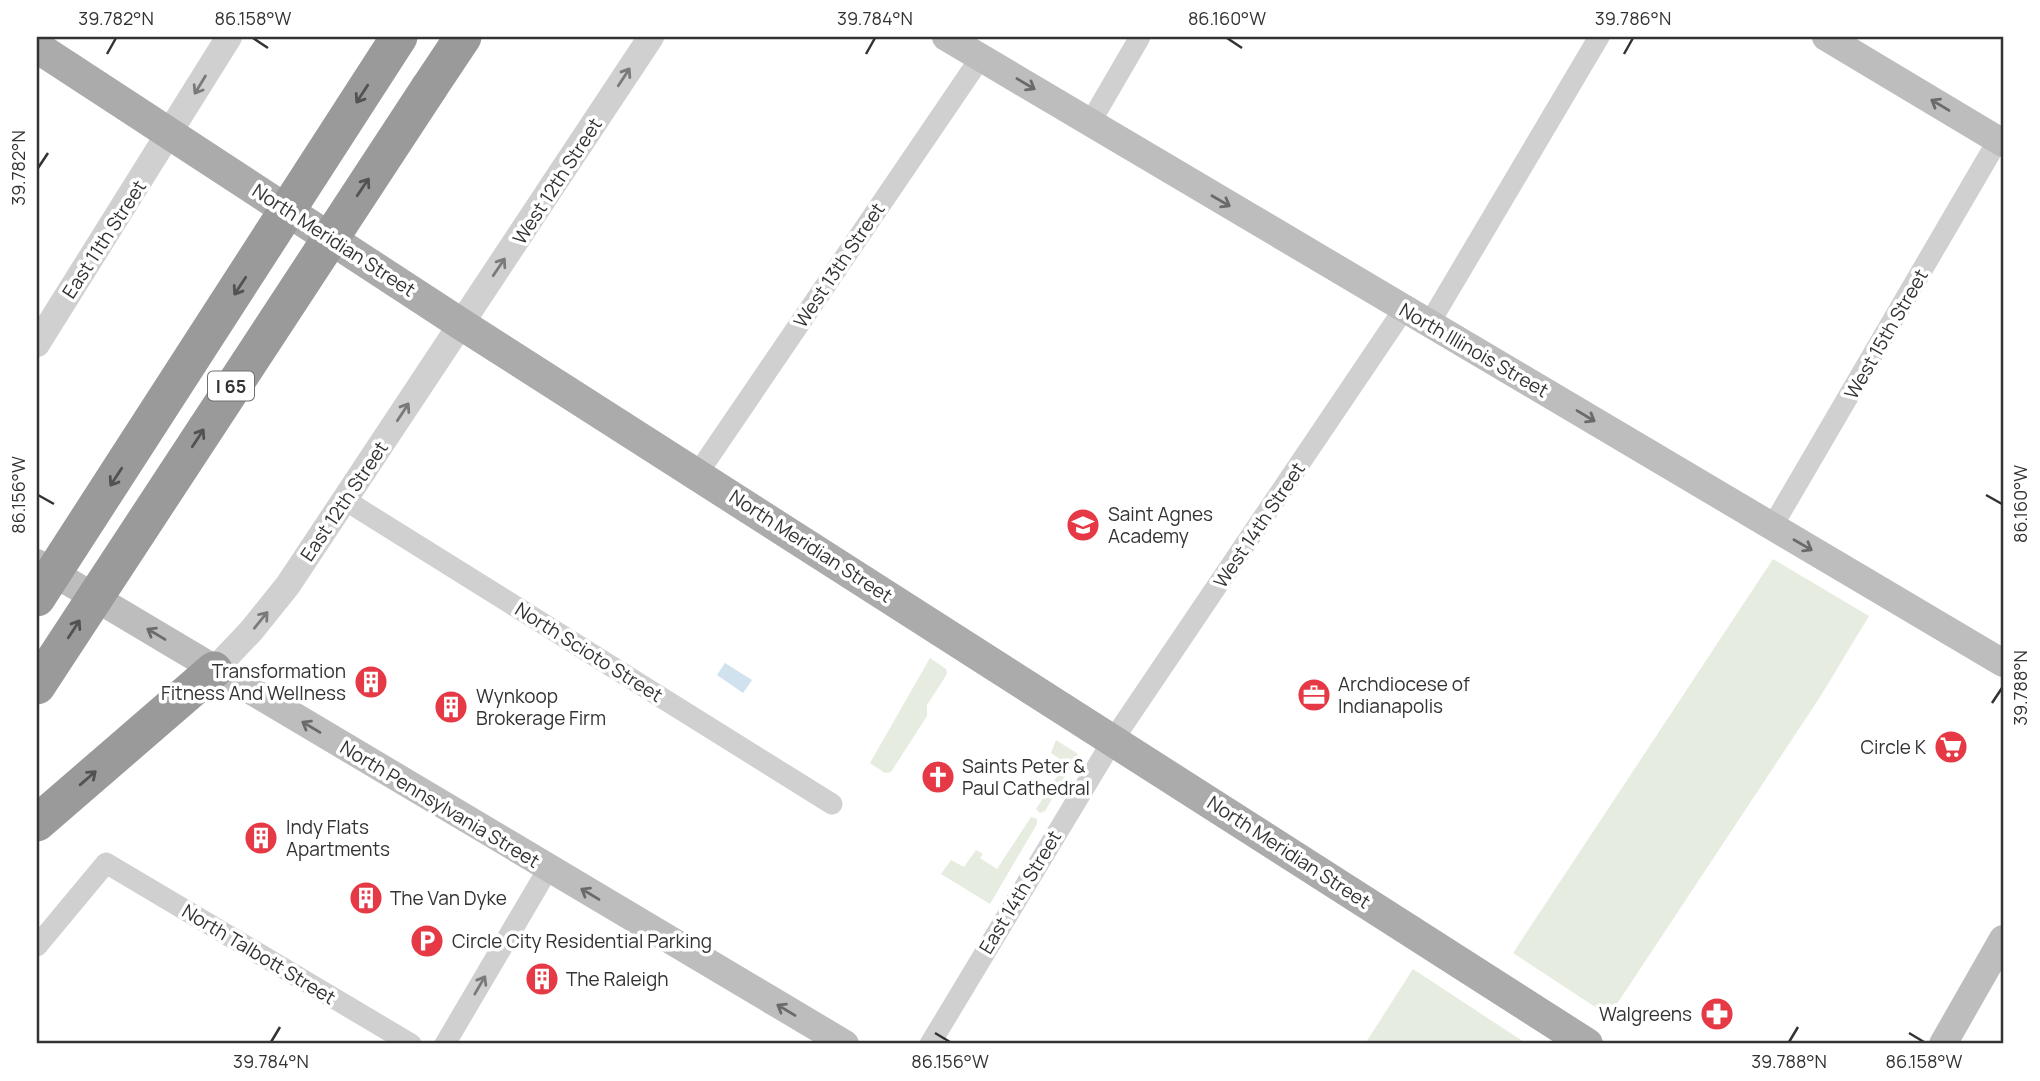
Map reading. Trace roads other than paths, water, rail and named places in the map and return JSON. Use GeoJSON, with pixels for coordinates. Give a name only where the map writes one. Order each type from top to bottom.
{"type":"FeatureCollection","features":[{"type":"Feature","properties":{"kind":"highway","name":"I 65"},"geometry":{"type":"LineString","coordinates":[[37,598],[399,37]]}},
{"type":"Feature","properties":{"kind":"highway","name":"I 65"},"geometry":{"type":"LineString","coordinates":[[37,686],[461,39]]}},
{"type":"Feature","properties":{"kind":"highway"},"geometry":{"type":"LineString","coordinates":[[37,823],[214,670]]}},
{"type":"Feature","properties":{"kind":"main road","name":"North Illinois Street"},"geometry":{"type":"LineString","coordinates":[[946,37],[2003,663]]}},
{"type":"Feature","properties":{"kind":"main road"},"geometry":{"type":"LineString","coordinates":[[1826,37],[2001,142]]}},
{"type":"Feature","properties":{"kind":"main road","name":"North Meridian Street"},"geometry":{"type":"LineString","coordinates":[[37,47],[461,324],[698,473],[1587,1044]]}},
{"type":"Feature","properties":{"kind":"main road","name":"North Pennsylvania Street"},"geometry":{"type":"LineString","coordinates":[[37,564],[845,1044]]}},
{"type":"Feature","properties":{"kind":"main road"},"geometry":{"type":"LineString","coordinates":[[1943,1044],[2002,943]]}},
{"type":"Feature","properties":{"kind":"street","name":"East 11th Street"},"geometry":{"type":"LineString","coordinates":[[37,344],[172,133],[229,37]]}},
{"type":"Feature","properties":{"kind":"street","name":"West 12th Street"},"geometry":{"type":"LineString","coordinates":[[461,324],[651,37]]}},
{"type":"Feature","properties":{"kind":"street"},"geometry":{"type":"LineString","coordinates":[[1090,123],[1140,37]]}},
{"type":"Feature","properties":{"kind":"street"},"geometry":{"type":"LineString","coordinates":[[1429,324],[1600,37]]}},
{"type":"Feature","properties":{"kind":"street","name":"West 13th Street"},"geometry":{"type":"LineString","coordinates":[[698,473],[981,57]]}},
{"type":"Feature","properties":{"kind":"street","name":"West 15th Street"},"geometry":{"type":"LineString","coordinates":[[1772,527],[2001,142]]}},
{"type":"Feature","properties":{"kind":"street","name":"West 14th Street"},"geometry":{"type":"LineString","coordinates":[[1113,740],[1404,309]]}},
{"type":"Feature","properties":{"kind":"street","name":"East 12th Street"},"geometry":{"type":"LineString","coordinates":[[214,670],[281,595],[461,324]]}},
{"type":"Feature","properties":{"kind":"street","name":"North Scioto Street"},"geometry":{"type":"LineString","coordinates":[[345,500],[832,804]]}},
{"type":"Feature","properties":{"kind":"street","name":"East 14th Street"},"geometry":{"type":"LineString","coordinates":[[930,1044],[1113,740]]}},
{"type":"Feature","properties":{"kind":"street","name":"North Talbott Street"},"geometry":{"type":"LineString","coordinates":[[37,946],[106,863],[411,1044]]}},
{"type":"Feature","properties":{"kind":"street"},"geometry":{"type":"LineString","coordinates":[[445,1044],[548,869]]}},
{"type":"Feature","properties":{"kind":"water"},"geometry":{"type":"Polygon","coordinates":[[[725,663],[752,680],[743,693],[717,675],[725,663]]]}},
{"type":"Feature","properties":{"kind":"place","name":"Saint Agnes Academy"},"geometry":{"type":"Point","coordinates":[1083,525]}},
{"type":"Feature","properties":{"kind":"place","name":"Transformation Fitness And Wellness"},"geometry":{"type":"Point","coordinates":[371,682]}},
{"type":"Feature","properties":{"kind":"place","name":"Archdiocese of Indianapolis"},"geometry":{"type":"Point","coordinates":[1314,695]}},
{"type":"Feature","properties":{"kind":"place","name":"Wynkoop Brokerage Firm"},"geometry":{"type":"Point","coordinates":[451,707]}},
{"type":"Feature","properties":{"kind":"place","name":"Circle K"},"geometry":{"type":"Point","coordinates":[1951,747]}},
{"type":"Feature","properties":{"kind":"place","name":"Saints Peter & Paul Cathedral"},"geometry":{"type":"Point","coordinates":[938,777]}},
{"type":"Feature","properties":{"kind":"place","name":"Indy Flats Apartments"},"geometry":{"type":"Point","coordinates":[261,838]}},
{"type":"Feature","properties":{"kind":"place","name":"The Van Dyke"},"geometry":{"type":"Point","coordinates":[366,898]}},
{"type":"Feature","properties":{"kind":"place","name":"Circle City Residential Parking"},"geometry":{"type":"Point","coordinates":[427,941]}},
{"type":"Feature","properties":{"kind":"place","name":"The Raleigh"},"geometry":{"type":"Point","coordinates":[542,979]}},
{"type":"Feature","properties":{"kind":"place","name":"Walgreens"},"geometry":{"type":"Point","coordinates":[1717,1014]}}]}
